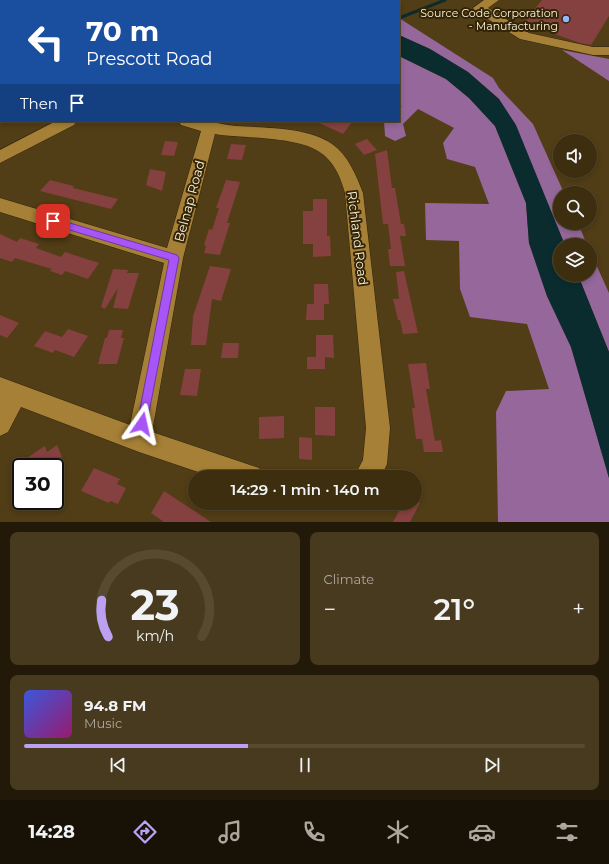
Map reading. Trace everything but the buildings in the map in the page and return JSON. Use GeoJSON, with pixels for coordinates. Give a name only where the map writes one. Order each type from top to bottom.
{"type":"FeatureCollection","features":[{"type":"Feature","properties":{"kind":"street"},"geometry":{"type":"LineString","coordinates":[[493,0],[478,8],[525,36],[593,51],[609,51]]}},
{"type":"Feature","properties":{"kind":"street"},"geometry":{"type":"LineString","coordinates":[[0,157],[67,122]]}},
{"type":"Feature","properties":{"kind":"street","name":"Richland Road"},"geometry":{"type":"LineString","coordinates":[[189,122],[209,128],[296,137],[311,142],[325,147],[338,160],[348,175],[354,193],[378,428],[375,464],[371,470]]}},
{"type":"Feature","properties":{"kind":"street","name":"Belnap Road"},"geometry":{"type":"LineString","coordinates":[[139,440],[174,258],[209,128]]}},
{"type":"Feature","properties":{"kind":"street"},"geometry":{"type":"LineString","coordinates":[[0,205],[174,258]]}},
{"type":"Feature","properties":{"kind":"street"},"geometry":{"type":"LineString","coordinates":[[0,424],[7,391],[139,440],[229,470]]}},
{"type":"Feature","properties":{"kind":"shaded area"},"geometry":{"type":"Polygon","coordinates":[[[400,19],[493,78],[499,88],[533,124],[553,169],[553,178],[557,178],[561,186],[553,186],[553,218],[499,99],[468,72],[430,49],[400,35],[400,19]]]}},
{"type":"Feature","properties":{"kind":"shaded area"},"geometry":{"type":"Polygon","coordinates":[[[562,50],[609,59],[609,81],[562,50]]]}},
{"type":"Feature","properties":{"kind":"shaded area"},"geometry":{"type":"Polygon","coordinates":[[[400,56],[446,79],[469,98],[495,126],[526,203],[529,243],[547,296],[571,347],[609,478],[609,522],[498,522],[496,412],[506,391],[549,389],[527,324],[470,317],[460,289],[459,241],[426,240],[425,203],[489,204],[475,167],[447,159],[443,143],[454,128],[418,109],[403,124],[406,136],[395,141],[385,136],[384,122],[400,122],[400,107],[402,106],[400,105],[400,56]]]}},
{"type":"Feature","properties":{"kind":"shaded area"},"geometry":{"type":"Polygon","coordinates":[[[558,230],[581,230],[584,238],[562,238],[558,230]]]}},
{"type":"Feature","properties":{"kind":"shaded area"},"geometry":{"type":"Polygon","coordinates":[[[597,266],[609,293],[609,352],[581,282],[597,282],[597,266]]]}},
{"type":"Feature","properties":{"kind":"water"},"geometry":{"type":"Polygon","coordinates":[[[400,35],[430,49],[468,72],[499,99],[516,125],[553,216],[553,230],[559,230],[562,238],[553,238],[553,282],[581,282],[609,352],[609,478],[571,347],[547,296],[529,243],[526,203],[495,126],[469,98],[446,79],[400,56],[400,35]]]}},
{"type":"Feature","properties":{"kind":"waterway"},"geometry":{"type":"LineString","coordinates":[[400,18],[445,0]]}},
{"type":"Feature","properties":{"kind":"place","name":"Source Code Corporation - Manufacturing"},"geometry":{"type":"Point","coordinates":[566,19]}},
{"type":"Feature","properties":{"kind":"route"},"geometry":{"type":"LineString","coordinates":[[53,221],[174,258],[142,424]]}}]}
